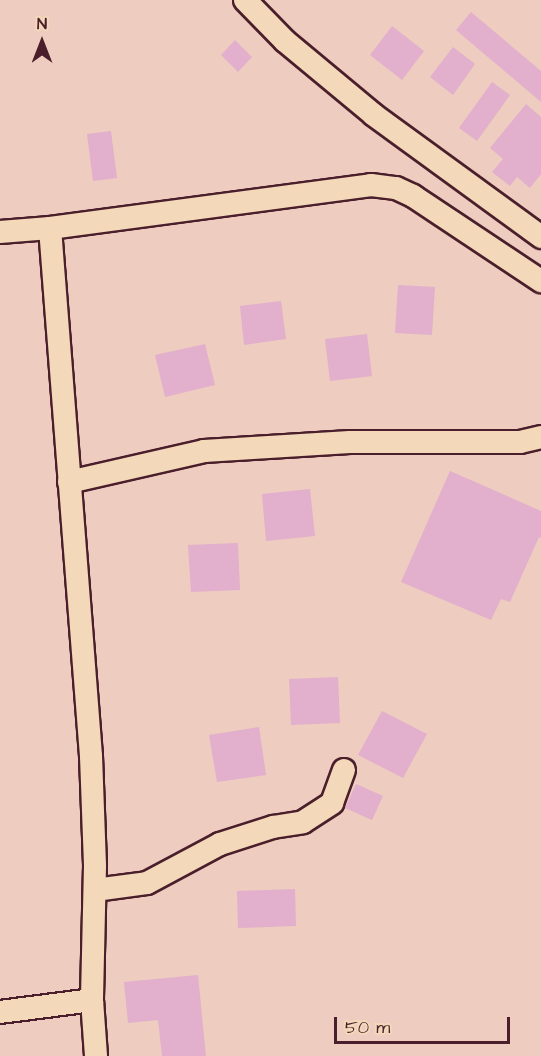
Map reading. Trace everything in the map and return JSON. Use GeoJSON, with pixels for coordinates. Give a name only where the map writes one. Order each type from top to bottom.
{"type":"FeatureCollection","features":[{"type":"Feature","properties":{"kind":"street"},"geometry":{"type":"LineString","coordinates":[[245,0],[285,41],[374,115],[541,237]]}},
{"type":"Feature","properties":{"kind":"street"},"geometry":{"type":"LineString","coordinates":[[0,232],[50,228],[371,185],[396,188],[413,196],[541,281]]}},
{"type":"Feature","properties":{"kind":"street"},"geometry":{"type":"LineString","coordinates":[[50,228],[91,756],[95,890],[92,1000],[96,1056]]}},
{"type":"Feature","properties":{"kind":"street"},"geometry":{"type":"LineString","coordinates":[[69,482],[204,451],[350,442],[453,444],[520,442],[541,437]]}},
{"type":"Feature","properties":{"kind":"street"},"geometry":{"type":"LineString","coordinates":[[95,890],[147,883],[220,844],[273,826],[303,822],[332,803],[344,770]]}},
{"type":"Feature","properties":{"kind":"street"},"geometry":{"type":"LineString","coordinates":[[0,1012],[92,1000]]}},
{"type":"Feature","properties":{"kind":"building"},"geometry":{"type":"Polygon","coordinates":[[[471,12],[541,71],[541,102],[456,30],[471,12]]]}},
{"type":"Feature","properties":{"kind":"building"},"geometry":{"type":"Polygon","coordinates":[[[392,26],[424,51],[402,80],[370,55],[392,26]]]}},
{"type":"Feature","properties":{"kind":"building"},"geometry":{"type":"Polygon","coordinates":[[[235,40],[252,57],[238,72],[221,55],[235,40]]]}},
{"type":"Feature","properties":{"kind":"building"},"geometry":{"type":"Polygon","coordinates":[[[453,47],[475,64],[453,95],[430,77],[453,47]]]}},
{"type":"Feature","properties":{"kind":"building"},"geometry":{"type":"Polygon","coordinates":[[[492,82],[510,95],[477,141],[459,128],[492,82]]]}},
{"type":"Feature","properties":{"kind":"building"},"geometry":{"type":"Polygon","coordinates":[[[526,104],[541,117],[541,174],[530,188],[517,177],[510,186],[492,172],[503,159],[490,148],[526,104]]]}},
{"type":"Feature","properties":{"kind":"building"},"geometry":{"type":"Polygon","coordinates":[[[111,131],[117,178],[93,181],[87,134],[111,131]]]}},
{"type":"Feature","properties":{"kind":"building"},"geometry":{"type":"Polygon","coordinates":[[[398,285],[435,287],[432,335],[395,333],[398,285]]]}},
{"type":"Feature","properties":{"kind":"building"},"geometry":{"type":"Polygon","coordinates":[[[281,301],[286,339],[244,345],[240,306],[281,301]]]}},
{"type":"Feature","properties":{"kind":"building"},"geometry":{"type":"Polygon","coordinates":[[[367,334],[372,376],[330,381],[325,339],[367,334]]]}},
{"type":"Feature","properties":{"kind":"building"},"geometry":{"type":"Polygon","coordinates":[[[205,344],[215,385],[165,397],[155,355],[205,344]]]}},
{"type":"Feature","properties":{"kind":"building"},"geometry":{"type":"Polygon","coordinates":[[[450,471],[541,511],[541,538],[539,537],[510,602],[501,599],[491,620],[401,582],[450,471]]]}},
{"type":"Feature","properties":{"kind":"building"},"geometry":{"type":"Polygon","coordinates":[[[310,489],[315,536],[266,541],[262,494],[310,489]]]}},
{"type":"Feature","properties":{"kind":"building"},"geometry":{"type":"Polygon","coordinates":[[[238,543],[240,590],[191,592],[188,545],[238,543]]]}},
{"type":"Feature","properties":{"kind":"building"},"geometry":{"type":"Polygon","coordinates":[[[338,677],[340,723],[291,725],[289,679],[338,677]]]}},
{"type":"Feature","properties":{"kind":"building"},"geometry":{"type":"Polygon","coordinates":[[[382,711],[427,734],[403,778],[358,755],[382,711]]]}},
{"type":"Feature","properties":{"kind":"building"},"geometry":{"type":"Polygon","coordinates":[[[259,727],[266,775],[217,782],[209,735],[259,727]]]}},
{"type":"Feature","properties":{"kind":"building"},"geometry":{"type":"Polygon","coordinates":[[[356,784],[383,796],[372,820],[345,808],[356,784]]]}},
{"type":"Feature","properties":{"kind":"building"},"geometry":{"type":"Polygon","coordinates":[[[295,889],[296,926],[238,928],[237,891],[295,889]]]}},
{"type":"Feature","properties":{"kind":"building"},"geometry":{"type":"Polygon","coordinates":[[[198,975],[206,1056],[162,1056],[158,1020],[128,1023],[124,982],[198,975]]]}}]}
